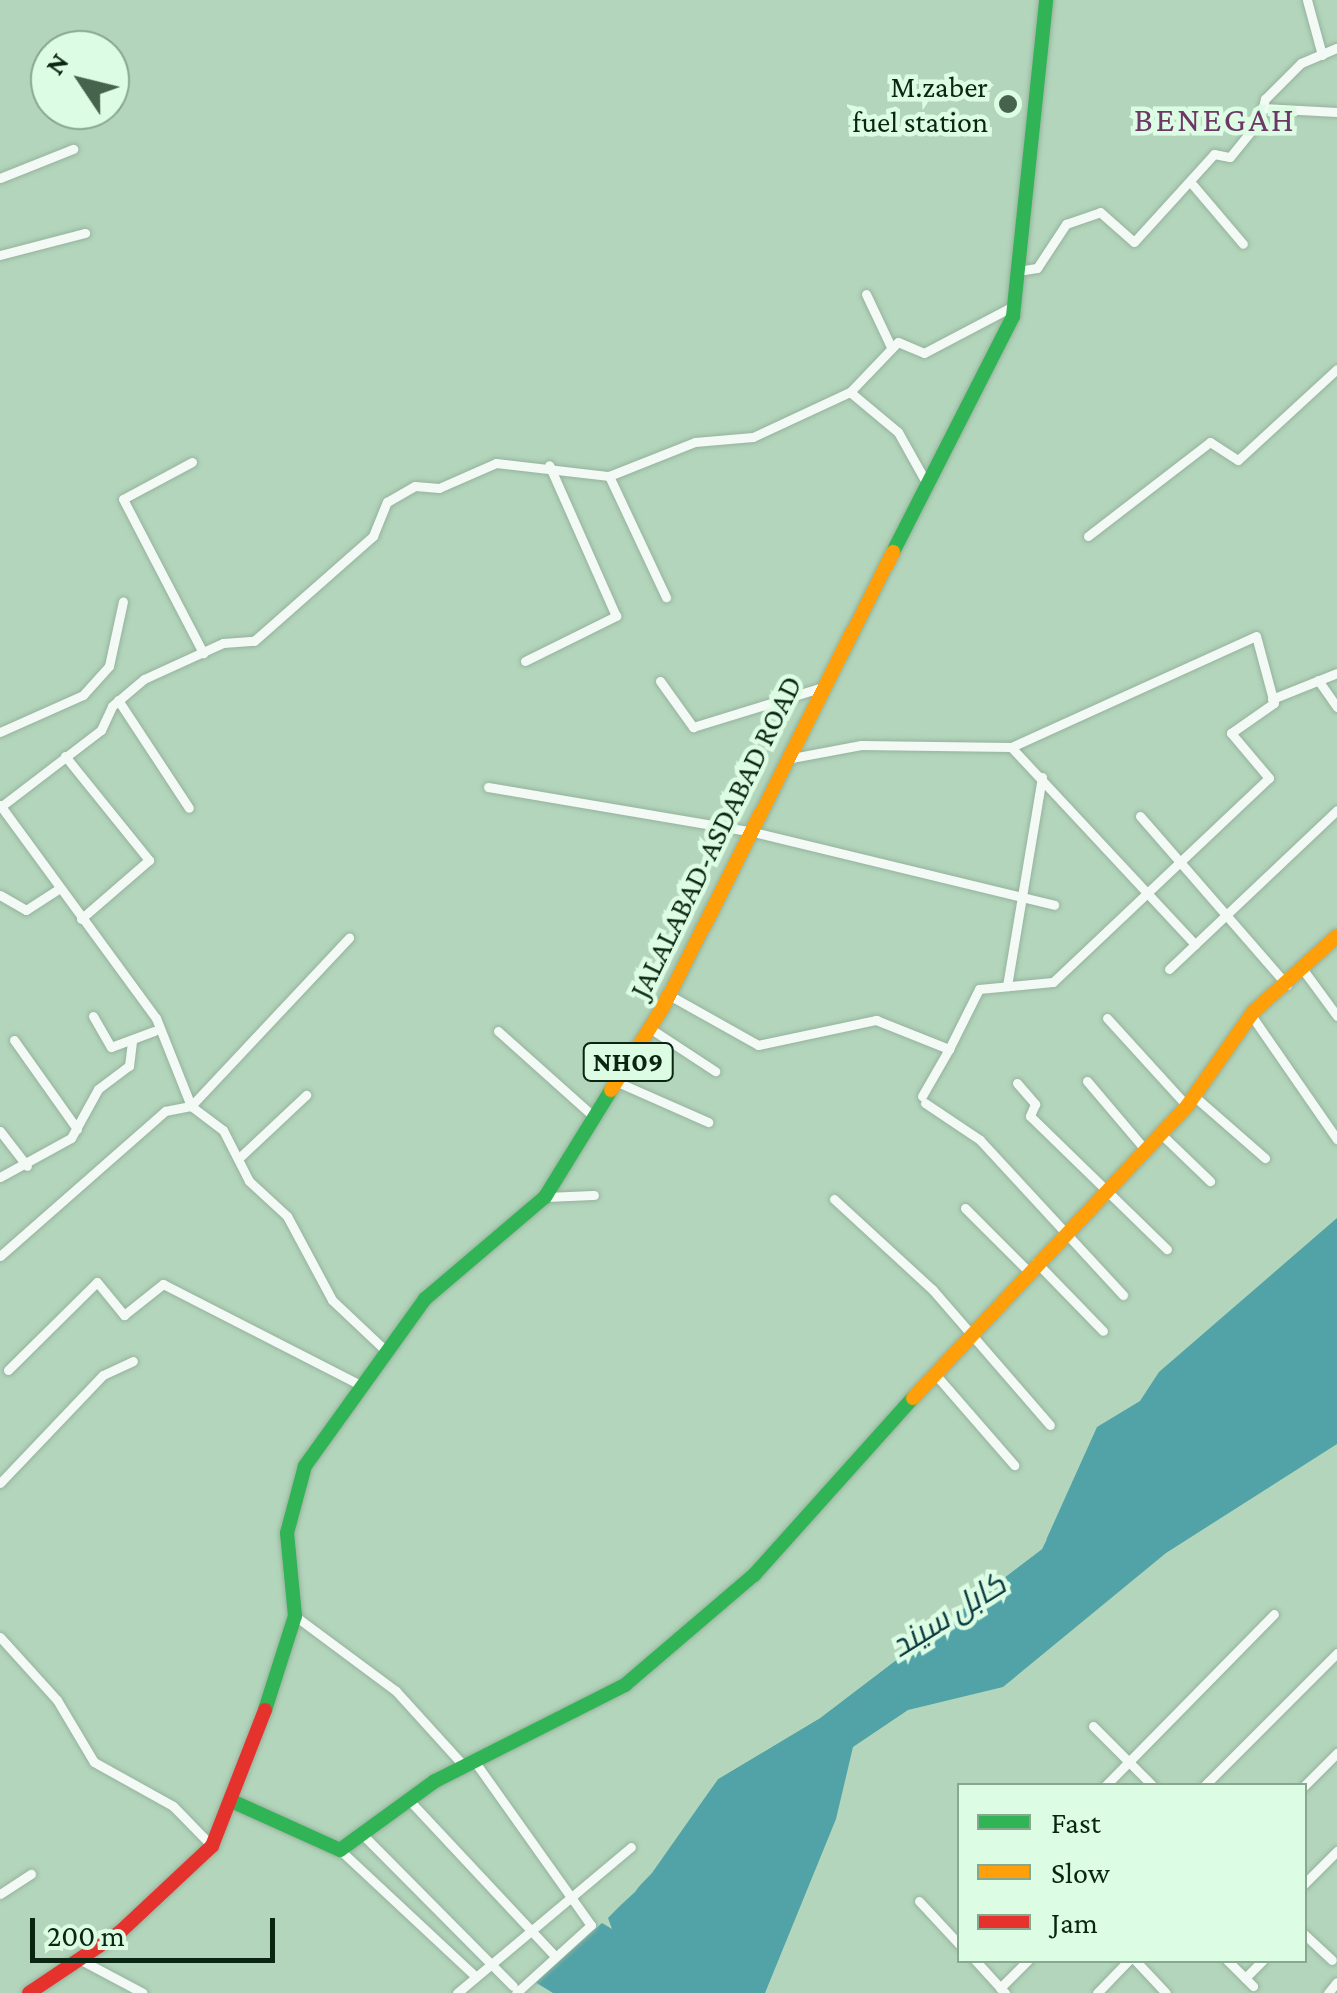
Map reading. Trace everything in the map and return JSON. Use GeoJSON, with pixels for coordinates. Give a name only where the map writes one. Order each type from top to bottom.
{"type":"FeatureCollection","features":[{"type":"Feature","properties":{"kind":"main road","name":"JALALABAD-ASDABAD ROAD"},"geometry":{"type":"LineString","coordinates":[[29,1993],[79,1959],[212,1846],[236,1802],[295,1616],[291,1510],[305,1466],[358,1384],[450,1271],[545,1197],[669,994],[1014,305],[1046,0]]}},
{"type":"Feature","properties":{"kind":"main road"},"geometry":{"type":"LineString","coordinates":[[236,1802],[340,1850],[409,1800],[470,1764],[625,1685],[754,1575],[1101,1188],[1191,1101],[1250,1015],[1304,971],[1337,936]]}},
{"type":"Feature","properties":{"kind":"street"},"geometry":{"type":"LineString","coordinates":[[1308,0],[1322,55]]}},
{"type":"Feature","properties":{"kind":"street"},"geometry":{"type":"LineString","coordinates":[[1018,272],[1037,268],[1066,224],[1100,212],[1134,242],[1193,186],[1214,154],[1229,158],[1262,108],[1301,63],[1337,48]]}},
{"type":"Feature","properties":{"kind":"street"},"geometry":{"type":"LineString","coordinates":[[1262,108],[1337,112]]}},
{"type":"Feature","properties":{"kind":"street"},"geometry":{"type":"LineString","coordinates":[[0,178],[73,149]]}},
{"type":"Feature","properties":{"kind":"street"},"geometry":{"type":"LineString","coordinates":[[1193,186],[1244,244]]}},
{"type":"Feature","properties":{"kind":"street"},"geometry":{"type":"LineString","coordinates":[[0,255],[84,232]]}},
{"type":"Feature","properties":{"kind":"street"},"geometry":{"type":"LineString","coordinates":[[866,294],[891,347]]}},
{"type":"Feature","properties":{"kind":"street"},"geometry":{"type":"LineString","coordinates":[[386,1352],[310,1270],[301,1238],[249,1181],[240,1157],[192,1106],[154,1031],[156,1018],[1,805],[102,730],[118,700],[203,653],[254,641],[374,536],[386,502],[415,486],[439,488],[496,462],[549,465],[608,476],[694,442],[769,432],[850,392],[891,347],[903,341],[924,353],[1014,305]]}},
{"type":"Feature","properties":{"kind":"street"},"geometry":{"type":"LineString","coordinates":[[1088,536],[1210,442],[1238,460],[1337,368]]}},
{"type":"Feature","properties":{"kind":"street"},"geometry":{"type":"LineString","coordinates":[[850,392],[898,432],[926,482]]}},
{"type":"Feature","properties":{"kind":"street"},"geometry":{"type":"LineString","coordinates":[[192,462],[123,499],[203,653]]}},
{"type":"Feature","properties":{"kind":"street"},"geometry":{"type":"LineString","coordinates":[[524,661],[616,616],[549,465]]}},
{"type":"Feature","properties":{"kind":"street"},"geometry":{"type":"LineString","coordinates":[[608,476],[666,597]]}},
{"type":"Feature","properties":{"kind":"street"},"geometry":{"type":"LineString","coordinates":[[0,732],[83,695],[109,666],[123,601]]}},
{"type":"Feature","properties":{"kind":"street"},"geometry":{"type":"LineString","coordinates":[[786,758],[860,745],[1011,747],[1256,636],[1272,698]]}},
{"type":"Feature","properties":{"kind":"street"},"geometry":{"type":"LineString","coordinates":[[1062,1232],[1124,1295],[981,1152],[980,1140],[924,1100],[979,989],[1053,982],[1178,858],[1269,778],[1231,733],[1272,698],[1337,673]]}},
{"type":"Feature","properties":{"kind":"street"},"geometry":{"type":"LineString","coordinates":[[1318,680],[1337,708]]}},
{"type":"Feature","properties":{"kind":"street"},"geometry":{"type":"LineString","coordinates":[[660,681],[693,727],[820,688]]}},
{"type":"Feature","properties":{"kind":"street"},"geometry":{"type":"LineString","coordinates":[[118,700],[189,808]]}},
{"type":"Feature","properties":{"kind":"street"},"geometry":{"type":"LineString","coordinates":[[1011,747],[1195,944]]}},
{"type":"Feature","properties":{"kind":"street"},"geometry":{"type":"LineString","coordinates":[[65,756],[149,860],[81,920]]}},
{"type":"Feature","properties":{"kind":"street"},"geometry":{"type":"LineString","coordinates":[[1006,986],[1042,777]]}},
{"type":"Feature","properties":{"kind":"street"},"geometry":{"type":"LineString","coordinates":[[488,787],[749,831],[1054,905]]}},
{"type":"Feature","properties":{"kind":"street"},"geometry":{"type":"LineString","coordinates":[[1169,970],[1337,810]]}},
{"type":"Feature","properties":{"kind":"street"},"geometry":{"type":"LineString","coordinates":[[1140,816],[1287,985]]}},
{"type":"Feature","properties":{"kind":"street"},"geometry":{"type":"LineString","coordinates":[[0,895],[26,910],[60,888]]}},
{"type":"Feature","properties":{"kind":"street"},"geometry":{"type":"LineString","coordinates":[[0,1256],[164,1111],[192,1106],[349,938]]}},
{"type":"Feature","properties":{"kind":"street"},"geometry":{"type":"LineString","coordinates":[[1304,971],[1332,1001],[1337,1016]]}},
{"type":"Feature","properties":{"kind":"street"},"geometry":{"type":"LineString","coordinates":[[669,994],[758,1044],[876,1020],[950,1048]]}},
{"type":"Feature","properties":{"kind":"street"},"geometry":{"type":"LineString","coordinates":[[1250,1015],[1337,1139]]}},
{"type":"Feature","properties":{"kind":"street"},"geometry":{"type":"LineString","coordinates":[[92,1016],[111,1047],[154,1031]]}},
{"type":"Feature","properties":{"kind":"street"},"geometry":{"type":"LineString","coordinates":[[1107,1018],[1191,1101],[1266,1158]]}},
{"type":"Feature","properties":{"kind":"street"},"geometry":{"type":"LineString","coordinates":[[651,1029],[716,1071]]}},
{"type":"Feature","properties":{"kind":"street"},"geometry":{"type":"LineString","coordinates":[[498,1031],[593,1116]]}},
{"type":"Feature","properties":{"kind":"street"},"geometry":{"type":"LineString","coordinates":[[14,1040],[77,1129]]}},
{"type":"Feature","properties":{"kind":"street"},"geometry":{"type":"LineString","coordinates":[[0,1177],[27,1166],[77,1129],[98,1089],[129,1066],[132,1040]]}},
{"type":"Feature","properties":{"kind":"street"},"geometry":{"type":"LineString","coordinates":[[615,1081],[708,1122]]}},
{"type":"Feature","properties":{"kind":"street"},"geometry":{"type":"LineString","coordinates":[[1087,1081],[1143,1147]]}},
{"type":"Feature","properties":{"kind":"street"},"geometry":{"type":"LineString","coordinates":[[1018,1083],[1035,1104],[1030,1116],[1167,1249]]}},
{"type":"Feature","properties":{"kind":"street"},"geometry":{"type":"LineString","coordinates":[[240,1157],[306,1095]]}},
{"type":"Feature","properties":{"kind":"street"},"geometry":{"type":"LineString","coordinates":[[0,1131],[27,1166]]}},
{"type":"Feature","properties":{"kind":"street"},"geometry":{"type":"LineString","coordinates":[[1159,1132],[1210,1181]]}},
{"type":"Feature","properties":{"kind":"street"},"geometry":{"type":"LineString","coordinates":[[545,1197],[594,1195]]}},
{"type":"Feature","properties":{"kind":"street"},"geometry":{"type":"LineString","coordinates":[[834,1199],[971,1334],[1050,1426]]}},
{"type":"Feature","properties":{"kind":"street"},"geometry":{"type":"LineString","coordinates":[[965,1208],[1103,1331]]}},
{"type":"Feature","properties":{"kind":"street"},"geometry":{"type":"LineString","coordinates":[[8,1370],[97,1282],[124,1315],[162,1284],[358,1384]]}},
{"type":"Feature","properties":{"kind":"street"},"geometry":{"type":"LineString","coordinates":[[0,1483],[103,1375],[133,1361]]}},
{"type":"Feature","properties":{"kind":"street"},"geometry":{"type":"LineString","coordinates":[[935,1374],[1014,1465]]}},
{"type":"Feature","properties":{"kind":"street"},"geometry":{"type":"LineString","coordinates":[[1107,1783],[1274,1614]]}},
{"type":"Feature","properties":{"kind":"street"},"geometry":{"type":"LineString","coordinates":[[295,1616],[396,1691],[470,1764],[591,1925],[514,1990],[493,1962],[362,1834]]}},
{"type":"Feature","properties":{"kind":"street"},"geometry":{"type":"LineString","coordinates":[[0,1637],[58,1700],[94,1762],[173,1806],[212,1846]]}},
{"type":"Feature","properties":{"kind":"street"},"geometry":{"type":"LineString","coordinates":[[1207,1783],[1337,1654]]}},
{"type":"Feature","properties":{"kind":"street"},"geometry":{"type":"LineString","coordinates":[[1093,1726],[1151,1783]]}},
{"type":"Feature","properties":{"kind":"street"},"geometry":{"type":"LineString","coordinates":[[1307,1783],[1337,1753]]}},
{"type":"Feature","properties":{"kind":"street"},"geometry":{"type":"LineString","coordinates":[[409,1800],[553,1954]]}},
{"type":"Feature","properties":{"kind":"street"},"geometry":{"type":"LineString","coordinates":[[457,1993],[631,1848]]}},
{"type":"Feature","properties":{"kind":"street"},"geometry":{"type":"LineString","coordinates":[[340,1850],[475,1976]]}},
{"type":"Feature","properties":{"kind":"street"},"geometry":{"type":"LineString","coordinates":[[1307,1881],[1337,1852]]}},
{"type":"Feature","properties":{"kind":"street"},"geometry":{"type":"LineString","coordinates":[[0,1894],[30,1874]]}},
{"type":"Feature","properties":{"kind":"street"},"geometry":{"type":"LineString","coordinates":[[920,1901],[957,1941]]}},
{"type":"Feature","properties":{"kind":"street"},"geometry":{"type":"LineString","coordinates":[[1307,1937],[1332,1960]]}},
{"type":"Feature","properties":{"kind":"street"},"geometry":{"type":"LineString","coordinates":[[79,1959],[143,1993]]}},
{"type":"Feature","properties":{"kind":"street"},"geometry":{"type":"LineString","coordinates":[[978,1963],[1003,1990],[1026,1963]]}},
{"type":"Feature","properties":{"kind":"street"},"geometry":{"type":"LineString","coordinates":[[1097,1993],[1129,1963]]}},
{"type":"Feature","properties":{"kind":"street"},"geometry":{"type":"LineString","coordinates":[[1135,1963],[1166,1993]]}},
{"type":"Feature","properties":{"kind":"street"},"geometry":{"type":"LineString","coordinates":[[1230,1963],[1249,1982],[1261,1963]]}},
{"type":"Feature","properties":{"kind":"street"},"geometry":{"type":"LineString","coordinates":[[1328,1993],[1337,1982]]}},
{"type":"Feature","properties":{"kind":"water"},"geometry":{"type":"Polygon","coordinates":[[[1337,1218],[1337,1444],[1166,1553],[1003,1687],[908,1710],[853,1747],[836,1819],[765,1993],[524,1993],[635,1892],[718,1779],[820,1718],[1042,1549],[1097,1427],[1140,1401],[1159,1372],[1337,1218]]]}},
{"type":"Feature","properties":{"kind":"pier"},"geometry":{"type":"Polygon","coordinates":[[[1097,1213],[1337,1213],[1337,1218],[1097,1218],[1097,1213]]]}},
{"type":"Feature","properties":{"kind":"pier"},"geometry":{"type":"Polygon","coordinates":[[[1047,1539],[1042,1549],[820,1718],[718,1779],[652,1873],[608,1918],[612,1929],[602,1923],[535,1982],[553,1993],[519,1993],[632,1888],[715,1775],[817,1714],[1047,1539]]]}},
{"type":"Feature","properties":{"kind":"traffic: fast"},"geometry":{"type":"LineString","coordinates":[[893,552],[1013,316],[1046,0]]}},
{"type":"Feature","properties":{"kind":"traffic: fast"},"geometry":{"type":"LineString","coordinates":[[265,1710],[295,1616],[287,1533],[305,1466],[425,1299],[545,1197],[611,1090]]}},
{"type":"Feature","properties":{"kind":"traffic: fast"},"geometry":{"type":"LineString","coordinates":[[236,1803],[340,1850],[435,1781],[625,1685],[754,1575],[913,1398]]}},
{"type":"Feature","properties":{"kind":"traffic: slow"},"geometry":{"type":"LineString","coordinates":[[611,1090],[663,1007],[893,552]]}},
{"type":"Feature","properties":{"kind":"traffic: slow"},"geometry":{"type":"LineString","coordinates":[[913,1398],[1187,1106],[1253,1012],[1337,936]]}},
{"type":"Feature","properties":{"kind":"traffic: jam"},"geometry":{"type":"LineString","coordinates":[[29,1993],[120,1932],[212,1846],[265,1710]]}},
{"type":"Feature","properties":{"kind":"place","name":"M.zaber fuel station"},"geometry":{"type":"Point","coordinates":[1008,104]}},
{"type":"Feature","properties":{"kind":"district","name":"BENEGAH"},"geometry":{"type":"Point","coordinates":[1215,120]}},
{"type":"Feature","properties":{"kind":"water label","name":"کابل سيند"},"geometry":{"type":"Point","coordinates":[948,1615]}}]}
